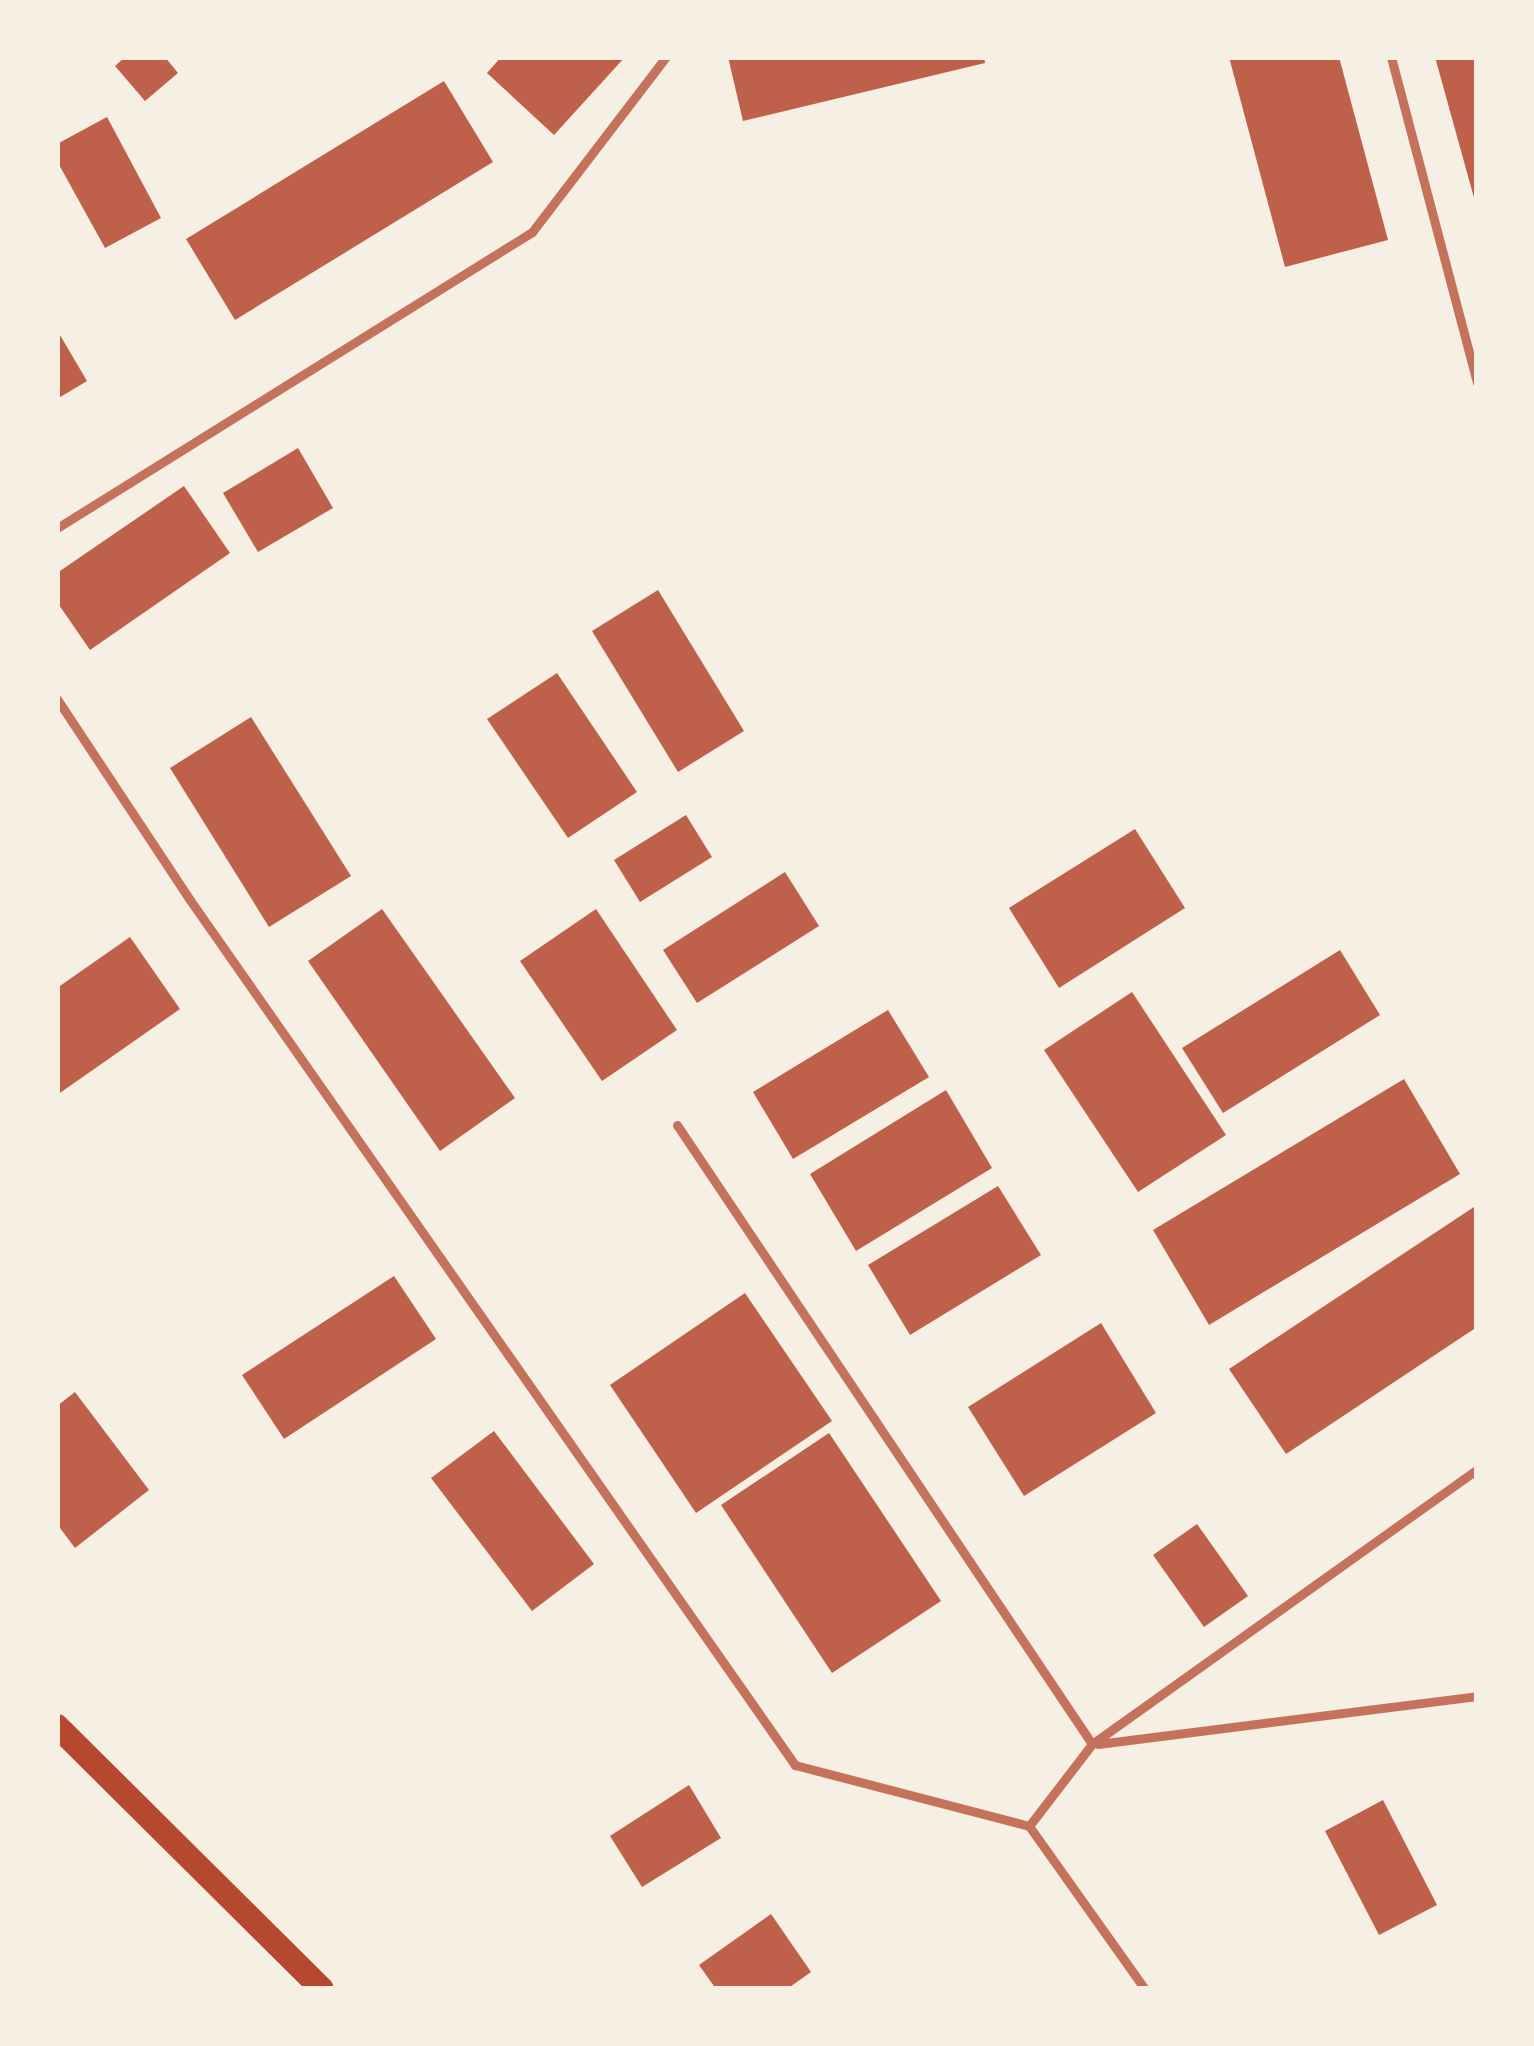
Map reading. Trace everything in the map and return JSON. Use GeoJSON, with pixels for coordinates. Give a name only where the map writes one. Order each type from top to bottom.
{"type":"FeatureCollection","features":[{"type":"Feature","properties":{"kind":"main road"},"geometry":{"type":"LineString","coordinates":[[57,1726],[322,1989]]}},
{"type":"Feature","properties":{"kind":"lane"},"geometry":{"type":"LineString","coordinates":[[57,528],[532,232],[666,57]]}},
{"type":"Feature","properties":{"kind":"lane"},"geometry":{"type":"LineString","coordinates":[[1391,57],[1477,382]]}},
{"type":"Feature","properties":{"kind":"lane"},"geometry":{"type":"LineString","coordinates":[[57,699],[190,900],[795,1766],[1029,1826],[1145,1989]]}},
{"type":"Feature","properties":{"kind":"lane"},"geometry":{"type":"LineString","coordinates":[[677,1125],[1092,1744]]}},
{"type":"Feature","properties":{"kind":"lane"},"geometry":{"type":"LineString","coordinates":[[1029,1826],[1092,1744],[1477,1468]]}},
{"type":"Feature","properties":{"kind":"lane"},"geometry":{"type":"LineString","coordinates":[[1092,1744],[1477,1696]]}},
{"type":"Feature","properties":{"kind":"building"},"geometry":{"type":"Polygon","coordinates":[[[125,57],[165,57],[178,73],[145,101],[115,66],[125,57]]]}},
{"type":"Feature","properties":{"kind":"building"},"geometry":{"type":"Polygon","coordinates":[[[501,57],[625,57],[554,135],[487,73],[501,57]]]}},
{"type":"Feature","properties":{"kind":"building"},"geometry":{"type":"Polygon","coordinates":[[[728,57],[984,57],[985,63],[743,121],[728,57]]]}},
{"type":"Feature","properties":{"kind":"building"},"geometry":{"type":"Polygon","coordinates":[[[1229,57],[1339,57],[1388,240],[1285,267],[1229,57]]]}},
{"type":"Feature","properties":{"kind":"building"},"geometry":{"type":"Polygon","coordinates":[[[1435,57],[1477,57],[1477,205],[1476,205],[1435,57]]]}},
{"type":"Feature","properties":{"kind":"building"},"geometry":{"type":"Polygon","coordinates":[[[444,81],[493,162],[235,320],[186,239],[444,81]]]}},
{"type":"Feature","properties":{"kind":"building"},"geometry":{"type":"Polygon","coordinates":[[[107,117],[161,218],[105,248],[57,161],[57,144],[107,117]]]}},
{"type":"Feature","properties":{"kind":"building"},"geometry":{"type":"Polygon","coordinates":[[[57,330],[87,381],[57,399],[57,330]]]}},
{"type":"Feature","properties":{"kind":"building"},"geometry":{"type":"Polygon","coordinates":[[[298,448],[333,508],[258,552],[223,493],[298,448]]]}},
{"type":"Feature","properties":{"kind":"building"},"geometry":{"type":"Polygon","coordinates":[[[184,486],[230,553],[90,650],[57,602],[57,573],[184,486]]]}},
{"type":"Feature","properties":{"kind":"building"},"geometry":{"type":"Polygon","coordinates":[[[658,590],[744,731],[678,772],[592,631],[658,590]]]}},
{"type":"Feature","properties":{"kind":"building"},"geometry":{"type":"Polygon","coordinates":[[[557,673],[637,792],[568,838],[487,719],[557,673]]]}},
{"type":"Feature","properties":{"kind":"building"},"geometry":{"type":"Polygon","coordinates":[[[251,717],[351,876],[269,927],[170,768],[251,717]]]}},
{"type":"Feature","properties":{"kind":"building"},"geometry":{"type":"Polygon","coordinates":[[[686,815],[712,857],[640,902],[614,860],[686,815]]]}},
{"type":"Feature","properties":{"kind":"building"},"geometry":{"type":"Polygon","coordinates":[[[1135,829],[1185,908],[1059,988],[1009,908],[1135,829]]]}},
{"type":"Feature","properties":{"kind":"building"},"geometry":{"type":"Polygon","coordinates":[[[785,872],[819,926],[697,1003],[663,950],[785,872]]]}},
{"type":"Feature","properties":{"kind":"building"},"geometry":{"type":"Polygon","coordinates":[[[382,909],[515,1098],[440,1151],[308,961],[382,909]]]}},
{"type":"Feature","properties":{"kind":"building"},"geometry":{"type":"Polygon","coordinates":[[[596,909],[677,1030],[602,1081],[520,961],[596,909]]]}},
{"type":"Feature","properties":{"kind":"building"},"geometry":{"type":"Polygon","coordinates":[[[130,937],[180,1009],[57,1095],[57,988],[130,937]]]}},
{"type":"Feature","properties":{"kind":"building"},"geometry":{"type":"Polygon","coordinates":[[[1340,950],[1380,1015],[1223,1113],[1182,1048],[1340,950]]]}},
{"type":"Feature","properties":{"kind":"building"},"geometry":{"type":"Polygon","coordinates":[[[1132,992],[1226,1135],[1138,1192],[1044,1050],[1132,992]]]}},
{"type":"Feature","properties":{"kind":"building"},"geometry":{"type":"Polygon","coordinates":[[[888,1010],[929,1077],[793,1159],[753,1092],[888,1010]]]}},
{"type":"Feature","properties":{"kind":"building"},"geometry":{"type":"Polygon","coordinates":[[[1404,1079],[1460,1174],[1209,1325],[1153,1230],[1404,1079]]]}},
{"type":"Feature","properties":{"kind":"building"},"geometry":{"type":"Polygon","coordinates":[[[946,1090],[992,1168],[856,1251],[810,1174],[946,1090]]]}},
{"type":"Feature","properties":{"kind":"building"},"geometry":{"type":"Polygon","coordinates":[[[998,1186],[1041,1255],[910,1335],[868,1265],[998,1186]]]}},
{"type":"Feature","properties":{"kind":"building"},"geometry":{"type":"Polygon","coordinates":[[[1477,1205],[1477,1327],[1286,1454],[1229,1369],[1477,1205]]]}},
{"type":"Feature","properties":{"kind":"building"},"geometry":{"type":"Polygon","coordinates":[[[394,1276],[436,1339],[284,1439],[242,1375],[394,1276]]]}},
{"type":"Feature","properties":{"kind":"building"},"geometry":{"type":"Polygon","coordinates":[[[745,1293],[832,1421],[696,1513],[610,1385],[745,1293]]]}},
{"type":"Feature","properties":{"kind":"building"},"geometry":{"type":"Polygon","coordinates":[[[1101,1323],[1156,1413],[1024,1496],[968,1407],[1101,1323]]]}},
{"type":"Feature","properties":{"kind":"building"},"geometry":{"type":"Polygon","coordinates":[[[75,1392],[149,1490],[75,1548],[57,1524],[57,1406],[75,1392]]]}},
{"type":"Feature","properties":{"kind":"building"},"geometry":{"type":"Polygon","coordinates":[[[494,1431],[594,1564],[532,1611],[431,1478],[494,1431]]]}},
{"type":"Feature","properties":{"kind":"building"},"geometry":{"type":"Polygon","coordinates":[[[829,1433],[941,1601],[832,1673],[721,1505],[829,1433]]]}},
{"type":"Feature","properties":{"kind":"building"},"geometry":{"type":"Polygon","coordinates":[[[1197,1524],[1248,1596],[1204,1627],[1153,1555],[1197,1524]]]}},
{"type":"Feature","properties":{"kind":"building"},"geometry":{"type":"Polygon","coordinates":[[[689,1785],[721,1838],[642,1887],[610,1836],[689,1785]]]}},
{"type":"Feature","properties":{"kind":"building"},"geometry":{"type":"Polygon","coordinates":[[[1383,1800],[1437,1905],[1379,1935],[1325,1831],[1383,1800]]]}},
{"type":"Feature","properties":{"kind":"building"},"geometry":{"type":"Polygon","coordinates":[[[771,1914],[811,1972],[787,1989],[716,1989],[699,1965],[771,1914]]]}}]}
